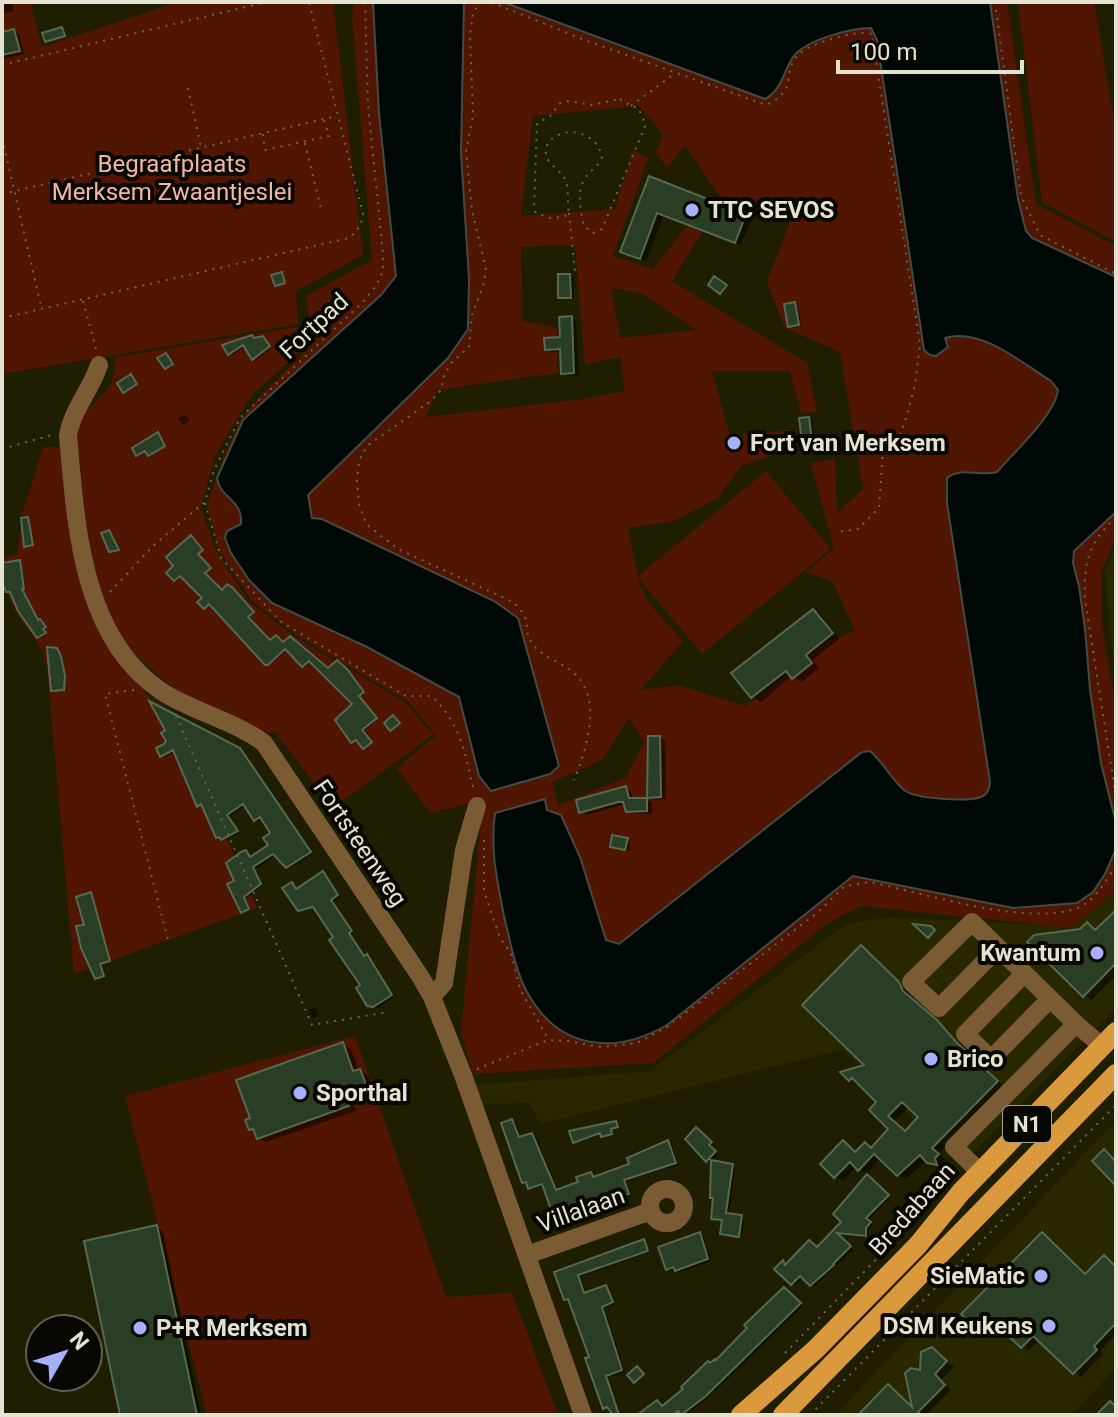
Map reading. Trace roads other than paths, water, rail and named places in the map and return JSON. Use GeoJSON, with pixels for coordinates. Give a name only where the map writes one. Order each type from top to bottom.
{"type":"FeatureCollection","features":[{"type":"Feature","properties":{"kind":"main road","name":"Bredabaan"},"geometry":{"type":"LineString","coordinates":[[738,1413],[816,1349],[918,1245],[980,1172],[1109,1039]]}},
{"type":"Feature","properties":{"kind":"main road","name":"Bredabaan"},"geometry":{"type":"LineString","coordinates":[[783,1415],[1116,1074]]}},
{"type":"Feature","properties":{"kind":"main road"},"geometry":{"type":"LineString","coordinates":[[1014,1137],[1008,1149],[1012,1160],[1017,1164],[1032,1161]]}},
{"type":"Feature","properties":{"kind":"street","name":"Fortsteenweg"},"geometry":{"type":"LineString","coordinates":[[99,365],[92,387],[70,422],[68,436],[79,529],[96,606],[122,654],[162,691],[264,743],[432,997],[463,1075],[583,1415]]}},
{"type":"Feature","properties":{"kind":"street"},"geometry":{"type":"LineString","coordinates":[[432,997],[444,983],[464,850],[477,806]]}},
{"type":"Feature","properties":{"kind":"street"},"geometry":{"type":"LineString","coordinates":[[998,948],[939,1008],[911,982],[972,922],[1076,1024],[1109,1039]]}},
{"type":"Feature","properties":{"kind":"street"},"geometry":{"type":"LineString","coordinates":[[1024,974],[965,1034],[982,1051],[991,1059],[1050,999]]}},
{"type":"Feature","properties":{"kind":"street"},"geometry":{"type":"LineString","coordinates":[[980,1172],[954,1147],[1076,1024]]}},
{"type":"Feature","properties":{"kind":"street","name":"Villalaan"},"geometry":{"type":"LineString","coordinates":[[527,1255],[651,1211]]}},
{"type":"Feature","properties":{"kind":"place","name":"TTC SEVOS"},"geometry":{"type":"Point","coordinates":[692,210]}},
{"type":"Feature","properties":{"kind":"place","name":"Fort van Merksem"},"geometry":{"type":"Point","coordinates":[734,443]}},
{"type":"Feature","properties":{"kind":"place","name":"Kwantum"},"geometry":{"type":"Point","coordinates":[1097,953]}},
{"type":"Feature","properties":{"kind":"place","name":"Brico"},"geometry":{"type":"Point","coordinates":[931,1059]}},
{"type":"Feature","properties":{"kind":"place","name":"Sporthal"},"geometry":{"type":"Point","coordinates":[300,1093]}},
{"type":"Feature","properties":{"kind":"place","name":"SieMatic"},"geometry":{"type":"Point","coordinates":[1041,1276]}},
{"type":"Feature","properties":{"kind":"place","name":"DSM Keukens"},"geometry":{"type":"Point","coordinates":[1049,1326]}},
{"type":"Feature","properties":{"kind":"place","name":"P+R Merksem"},"geometry":{"type":"Point","coordinates":[140,1328]}},
{"type":"Feature","properties":{"kind":"park label","name":"Begraafplaats Merksem Zwaantjeslei"},"geometry":{"type":"Point","coordinates":[172,178]}}]}
